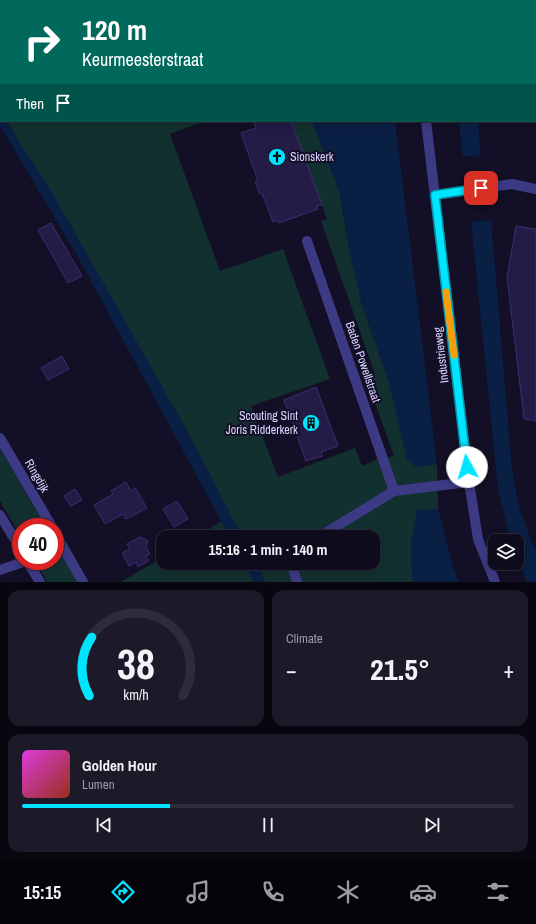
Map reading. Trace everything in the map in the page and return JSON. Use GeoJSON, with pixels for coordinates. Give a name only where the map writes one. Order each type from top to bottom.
{"type":"FeatureCollection","features":[{"type":"Feature","properties":{"kind":"street","name":"Industrieweg"},"geometry":{"type":"LineString","coordinates":[[426,122],[469,482],[478,538],[495,582]]}},
{"type":"Feature","properties":{"kind":"street"},"geometry":{"type":"LineString","coordinates":[[435,195],[512,184],[536,188]]}},
{"type":"Feature","properties":{"kind":"street","name":"Baden Powellstraat"},"geometry":{"type":"LineString","coordinates":[[308,241],[394,491]]}},
{"type":"Feature","properties":{"kind":"street","name":"Ringdijk"},"geometry":{"type":"LineString","coordinates":[[0,438],[47,518]]}},
{"type":"Feature","properties":{"kind":"street"},"geometry":{"type":"LineString","coordinates":[[330,530],[394,491],[469,482]]}},
{"type":"Feature","properties":{"kind":"street"},"geometry":{"type":"LineString","coordinates":[[0,515],[12,535]]}},
{"type":"Feature","properties":{"kind":"street"},"geometry":{"type":"LineString","coordinates":[[64,548],[84,582]]}},
{"type":"Feature","properties":{"kind":"street"},"geometry":{"type":"LineString","coordinates":[[0,570],[12,566]]}},
{"type":"Feature","properties":{"kind":"street"},"geometry":{"type":"LineString","coordinates":[[33,570],[40,582]]}},
{"type":"Feature","properties":{"kind":"street"},"geometry":{"type":"LineString","coordinates":[[294,570],[297,582]]}},
{"type":"Feature","properties":{"kind":"green space"},"geometry":{"type":"Polygon","coordinates":[[[7,122],[202,122],[170,134],[220,271],[283,249],[330,379],[251,406],[278,477],[355,448],[362,466],[378,459],[394,456],[366,378],[375,374],[321,221],[327,219],[291,122],[312,122],[340,193],[345,227],[362,305],[388,379],[415,467],[437,464],[438,509],[418,509],[411,544],[413,582],[265,582],[259,570],[380,570],[380,530],[238,530],[184,425],[7,122]]]}},
{"type":"Feature","properties":{"kind":"green space"},"geometry":{"type":"Polygon","coordinates":[[[0,449],[41,518],[12,518],[12,522],[0,501],[0,449]]]}},
{"type":"Feature","properties":{"kind":"green space"},"geometry":{"type":"Polygon","coordinates":[[[222,521],[226,530],[207,530],[222,521]]]}},
{"type":"Feature","properties":{"kind":"green space"},"geometry":{"type":"Polygon","coordinates":[[[64,558],[78,582],[47,582],[40,570],[64,570],[64,558]]]}},
{"type":"Feature","properties":{"kind":"green space"},"geometry":{"type":"Polygon","coordinates":[[[156,561],[156,570],[248,570],[254,582],[121,582],[156,561]]]}},
{"type":"Feature","properties":{"kind":"water"},"geometry":{"type":"Polygon","coordinates":[[[0,122],[7,122],[53,194],[184,425],[238,530],[226,530],[78,257],[0,126],[0,122]]]}},
{"type":"Feature","properties":{"kind":"water"},"geometry":{"type":"Polygon","coordinates":[[[312,122],[395,122],[437,464],[415,467],[407,460],[388,379],[362,305],[352,264],[340,193],[312,122]]]}},
{"type":"Feature","properties":{"kind":"water"},"geometry":{"type":"Polygon","coordinates":[[[459,122],[478,122],[481,157],[463,156],[459,122]]]}},
{"type":"Feature","properties":{"kind":"water"},"geometry":{"type":"Polygon","coordinates":[[[491,220],[512,469],[520,511],[536,552],[536,582],[527,582],[522,570],[524,570],[524,534],[509,534],[498,489],[471,222],[491,220]]]}},
{"type":"Feature","properties":{"kind":"water"},"geometry":{"type":"Polygon","coordinates":[[[418,509],[438,509],[455,573],[459,582],[413,582],[411,546],[418,509]]]}},
{"type":"Feature","properties":{"kind":"water"},"geometry":{"type":"Polygon","coordinates":[[[248,570],[259,570],[265,582],[254,582],[248,570]]]}},
{"type":"Feature","properties":{"kind":"building","name":"Sionskerk"},"geometry":{"type":"Polygon","coordinates":[[[253,122],[291,122],[322,205],[317,206],[318,209],[279,223],[278,220],[273,222],[262,193],[260,194],[255,182],[258,181],[241,133],[256,128],[253,122]]]}},
{"type":"Feature","properties":{"kind":"building"},"geometry":{"type":"Polygon","coordinates":[[[51,223],[82,276],[68,283],[38,230],[51,223]]]}},
{"type":"Feature","properties":{"kind":"building"},"geometry":{"type":"Polygon","coordinates":[[[516,226],[536,229],[536,421],[524,419],[507,277],[516,226]]]}},
{"type":"Feature","properties":{"kind":"building"},"geometry":{"type":"Polygon","coordinates":[[[62,356],[69,369],[48,380],[41,368],[62,356]]]}},
{"type":"Feature","properties":{"kind":"building","name":"Scouting Sint Joris Ridderkerk"},"geometry":{"type":"Polygon","coordinates":[[[316,387],[338,446],[321,452],[323,456],[306,461],[284,400],[316,387]]]}},
{"type":"Feature","properties":{"kind":"building"},"geometry":{"type":"Polygon","coordinates":[[[126,482],[131,491],[135,488],[147,508],[126,519],[123,514],[105,524],[94,505],[113,494],[111,491],[126,482]]]}},
{"type":"Feature","properties":{"kind":"building"},"geometry":{"type":"Polygon","coordinates":[[[75,489],[82,500],[71,506],[64,496],[75,489]]]}},
{"type":"Feature","properties":{"kind":"building"},"geometry":{"type":"Polygon","coordinates":[[[177,501],[188,519],[174,527],[163,509],[177,501]]]}},
{"type":"Feature","properties":{"kind":"building"},"geometry":{"type":"Polygon","coordinates":[[[140,537],[148,541],[146,547],[150,554],[146,556],[149,561],[138,567],[136,562],[129,566],[122,553],[130,549],[127,544],[140,537]]]}},
{"type":"Feature","properties":{"kind":"slow traffic"},"geometry":{"type":"LineString","coordinates":[[446,292],[454,355]]}},
{"type":"Feature","properties":{"kind":"place","name":"Sionskerk"},"geometry":{"type":"Point","coordinates":[277,157]}},
{"type":"Feature","properties":{"kind":"place","name":"Scouting Sint Joris Ridderkerk"},"geometry":{"type":"Point","coordinates":[311,423]}},
{"type":"Feature","properties":{"kind":"route"},"geometry":{"type":"LineString","coordinates":[[467,467],[435,195],[481,188]]}}]}
